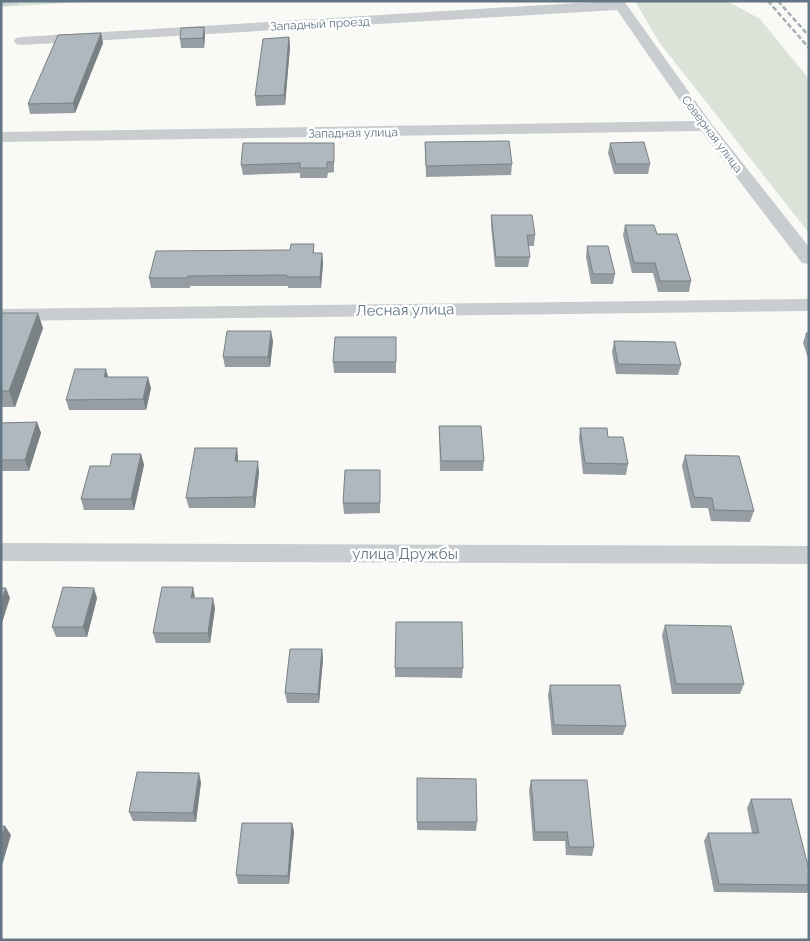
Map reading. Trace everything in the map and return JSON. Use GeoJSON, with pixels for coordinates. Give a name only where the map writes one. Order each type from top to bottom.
{"type":"FeatureCollection","features":[{"type":"Feature","properties":{"kind":"street"},"geometry":{"type":"LineString","coordinates":[[1,2],[13,1]]}},
{"type":"Feature","properties":{"kind":"street","name":"Западный проезд"},"geometry":{"type":"LineString","coordinates":[[21,41],[618,4]]}},
{"type":"Feature","properties":{"kind":"street","name":"Северная улица"},"geometry":{"type":"LineString","coordinates":[[618,4],[706,126],[809,259]]}},
{"type":"Feature","properties":{"kind":"street","name":"Западная улица"},"geometry":{"type":"LineString","coordinates":[[1,137],[706,126]]}},
{"type":"Feature","properties":{"kind":"street","name":"Лесная улица"},"geometry":{"type":"LineString","coordinates":[[1,314],[809,305]]}},
{"type":"Feature","properties":{"kind":"street","name":"улица Дружбы"},"geometry":{"type":"LineString","coordinates":[[1,552],[809,555]]}},
{"type":"Feature","properties":{"kind":"shaded area"},"geometry":{"type":"Polygon","coordinates":[[[1,1],[101,1],[1,7],[1,1]]]}},
{"type":"Feature","properties":{"kind":"shaded area"},"geometry":{"type":"Polygon","coordinates":[[[635,1],[727,1],[760,19],[809,79],[809,233],[659,42],[635,1]]]}},
{"type":"Feature","properties":{"kind":"building"},"geometry":{"type":"Polygon","coordinates":[[[204,27],[203,38],[180,39],[181,28],[204,27]]]}},
{"type":"Feature","properties":{"kind":"building"},"geometry":{"type":"Polygon","coordinates":[[[101,33],[73,103],[28,104],[58,35],[101,33]]]}},
{"type":"Feature","properties":{"kind":"building"},"geometry":{"type":"Polygon","coordinates":[[[289,37],[284,95],[255,96],[263,39],[289,37]]]}},
{"type":"Feature","properties":{"kind":"building"},"geometry":{"type":"Polygon","coordinates":[[[509,141],[512,164],[426,166],[425,142],[509,141]]]}},
{"type":"Feature","properties":{"kind":"building"},"geometry":{"type":"Polygon","coordinates":[[[644,142],[650,164],[616,164],[610,143],[644,142]]]}},
{"type":"Feature","properties":{"kind":"building"},"geometry":{"type":"Polygon","coordinates":[[[243,143],[334,143],[334,162],[327,162],[327,168],[300,168],[300,163],[241,165],[243,143]]]}},
{"type":"Feature","properties":{"kind":"building"},"geometry":{"type":"Polygon","coordinates":[[[491,215],[532,215],[535,235],[527,235],[530,257],[496,257],[491,215]]]}},
{"type":"Feature","properties":{"kind":"building"},"geometry":{"type":"Polygon","coordinates":[[[625,225],[654,225],[657,234],[677,234],[691,281],[660,281],[655,263],[634,263],[625,225]]]}},
{"type":"Feature","properties":{"kind":"building"},"geometry":{"type":"Polygon","coordinates":[[[291,244],[314,244],[313,253],[322,253],[320,277],[287,277],[287,275],[149,278],[156,251],[290,250],[291,244]]]}},
{"type":"Feature","properties":{"kind":"building"},"geometry":{"type":"Polygon","coordinates":[[[587,246],[608,246],[615,274],[593,274],[587,246]]]}},
{"type":"Feature","properties":{"kind":"building"},"geometry":{"type":"Polygon","coordinates":[[[1,313],[38,313],[9,391],[1,391],[1,313]]]}},
{"type":"Feature","properties":{"kind":"building"},"geometry":{"type":"Polygon","coordinates":[[[227,331],[271,331],[268,357],[223,357],[227,331]]]}},
{"type":"Feature","properties":{"kind":"building"},"geometry":{"type":"Polygon","coordinates":[[[335,337],[396,337],[396,362],[333,362],[335,337]]]}},
{"type":"Feature","properties":{"kind":"building"},"geometry":{"type":"Polygon","coordinates":[[[614,341],[675,342],[681,365],[618,364],[614,341]]]}},
{"type":"Feature","properties":{"kind":"building"},"geometry":{"type":"Polygon","coordinates":[[[75,369],[106,369],[104,377],[148,377],[143,399],[66,400],[75,369]]]}},
{"type":"Feature","properties":{"kind":"building"},"geometry":{"type":"Polygon","coordinates":[[[37,422],[25,460],[1,460],[1,423],[37,422]]]}},
{"type":"Feature","properties":{"kind":"building"},"geometry":{"type":"Polygon","coordinates":[[[439,426],[481,426],[484,461],[441,461],[439,426]]]}},
{"type":"Feature","properties":{"kind":"building"},"geometry":{"type":"Polygon","coordinates":[[[580,428],[607,428],[608,437],[623,437],[628,464],[585,463],[580,428]]]}},
{"type":"Feature","properties":{"kind":"building"},"geometry":{"type":"Polygon","coordinates":[[[195,448],[237,448],[235,461],[258,461],[253,497],[186,498],[195,448]]]}},
{"type":"Feature","properties":{"kind":"building"},"geometry":{"type":"Polygon","coordinates":[[[112,454],[141,454],[131,499],[81,499],[90,466],[110,466],[112,454]]]}},
{"type":"Feature","properties":{"kind":"building"},"geometry":{"type":"Polygon","coordinates":[[[685,455],[739,456],[754,511],[714,510],[712,498],[694,497],[685,455]]]}},
{"type":"Feature","properties":{"kind":"building"},"geometry":{"type":"Polygon","coordinates":[[[345,470],[380,470],[380,503],[343,503],[345,470]]]}},
{"type":"Feature","properties":{"kind":"building"},"geometry":{"type":"Polygon","coordinates":[[[63,587],[94,588],[83,627],[52,627],[63,587]]]}},
{"type":"Feature","properties":{"kind":"building"},"geometry":{"type":"Polygon","coordinates":[[[162,587],[193,587],[191,598],[213,598],[208,633],[153,633],[162,587]]]}},
{"type":"Feature","properties":{"kind":"building"},"geometry":{"type":"Polygon","coordinates":[[[1,588],[6,588],[1,601],[1,588]]]}},
{"type":"Feature","properties":{"kind":"building"},"geometry":{"type":"Polygon","coordinates":[[[396,622],[462,622],[463,668],[395,668],[396,622]]]}},
{"type":"Feature","properties":{"kind":"building"},"geometry":{"type":"Polygon","coordinates":[[[665,625],[731,626],[744,684],[676,684],[665,625]]]}},
{"type":"Feature","properties":{"kind":"building"},"geometry":{"type":"Polygon","coordinates":[[[290,649],[322,649],[318,694],[285,693],[290,649]]]}},
{"type":"Feature","properties":{"kind":"building"},"geometry":{"type":"Polygon","coordinates":[[[550,685],[620,685],[626,726],[554,725],[550,685]]]}},
{"type":"Feature","properties":{"kind":"building"},"geometry":{"type":"Polygon","coordinates":[[[137,772],[199,773],[193,813],[129,812],[137,772]]]}},
{"type":"Feature","properties":{"kind":"building"},"geometry":{"type":"Polygon","coordinates":[[[417,778],[476,779],[477,822],[417,822],[417,778]]]}},
{"type":"Feature","properties":{"kind":"building"},"geometry":{"type":"Polygon","coordinates":[[[531,780],[587,780],[594,847],[569,847],[567,832],[535,832],[531,780]]]}},
{"type":"Feature","properties":{"kind":"building"},"geometry":{"type":"Polygon","coordinates":[[[751,799],[791,799],[809,870],[809,885],[719,884],[708,833],[759,833],[751,799]]]}},
{"type":"Feature","properties":{"kind":"building"},"geometry":{"type":"Polygon","coordinates":[[[242,823],[292,823],[288,876],[236,875],[242,823]]]}},
{"type":"Feature","properties":{"kind":"building"},"geometry":{"type":"Polygon","coordinates":[[[1,826],[5,826],[1,840],[1,826]]]}},
{"type":"Feature","properties":{"kind":"railway"},"geometry":{"type":"LineString","coordinates":[[768,1],[809,48]]}},
{"type":"Feature","properties":{"kind":"railway"},"geometry":{"type":"LineString","coordinates":[[778,1],[809,36]]}}]}
